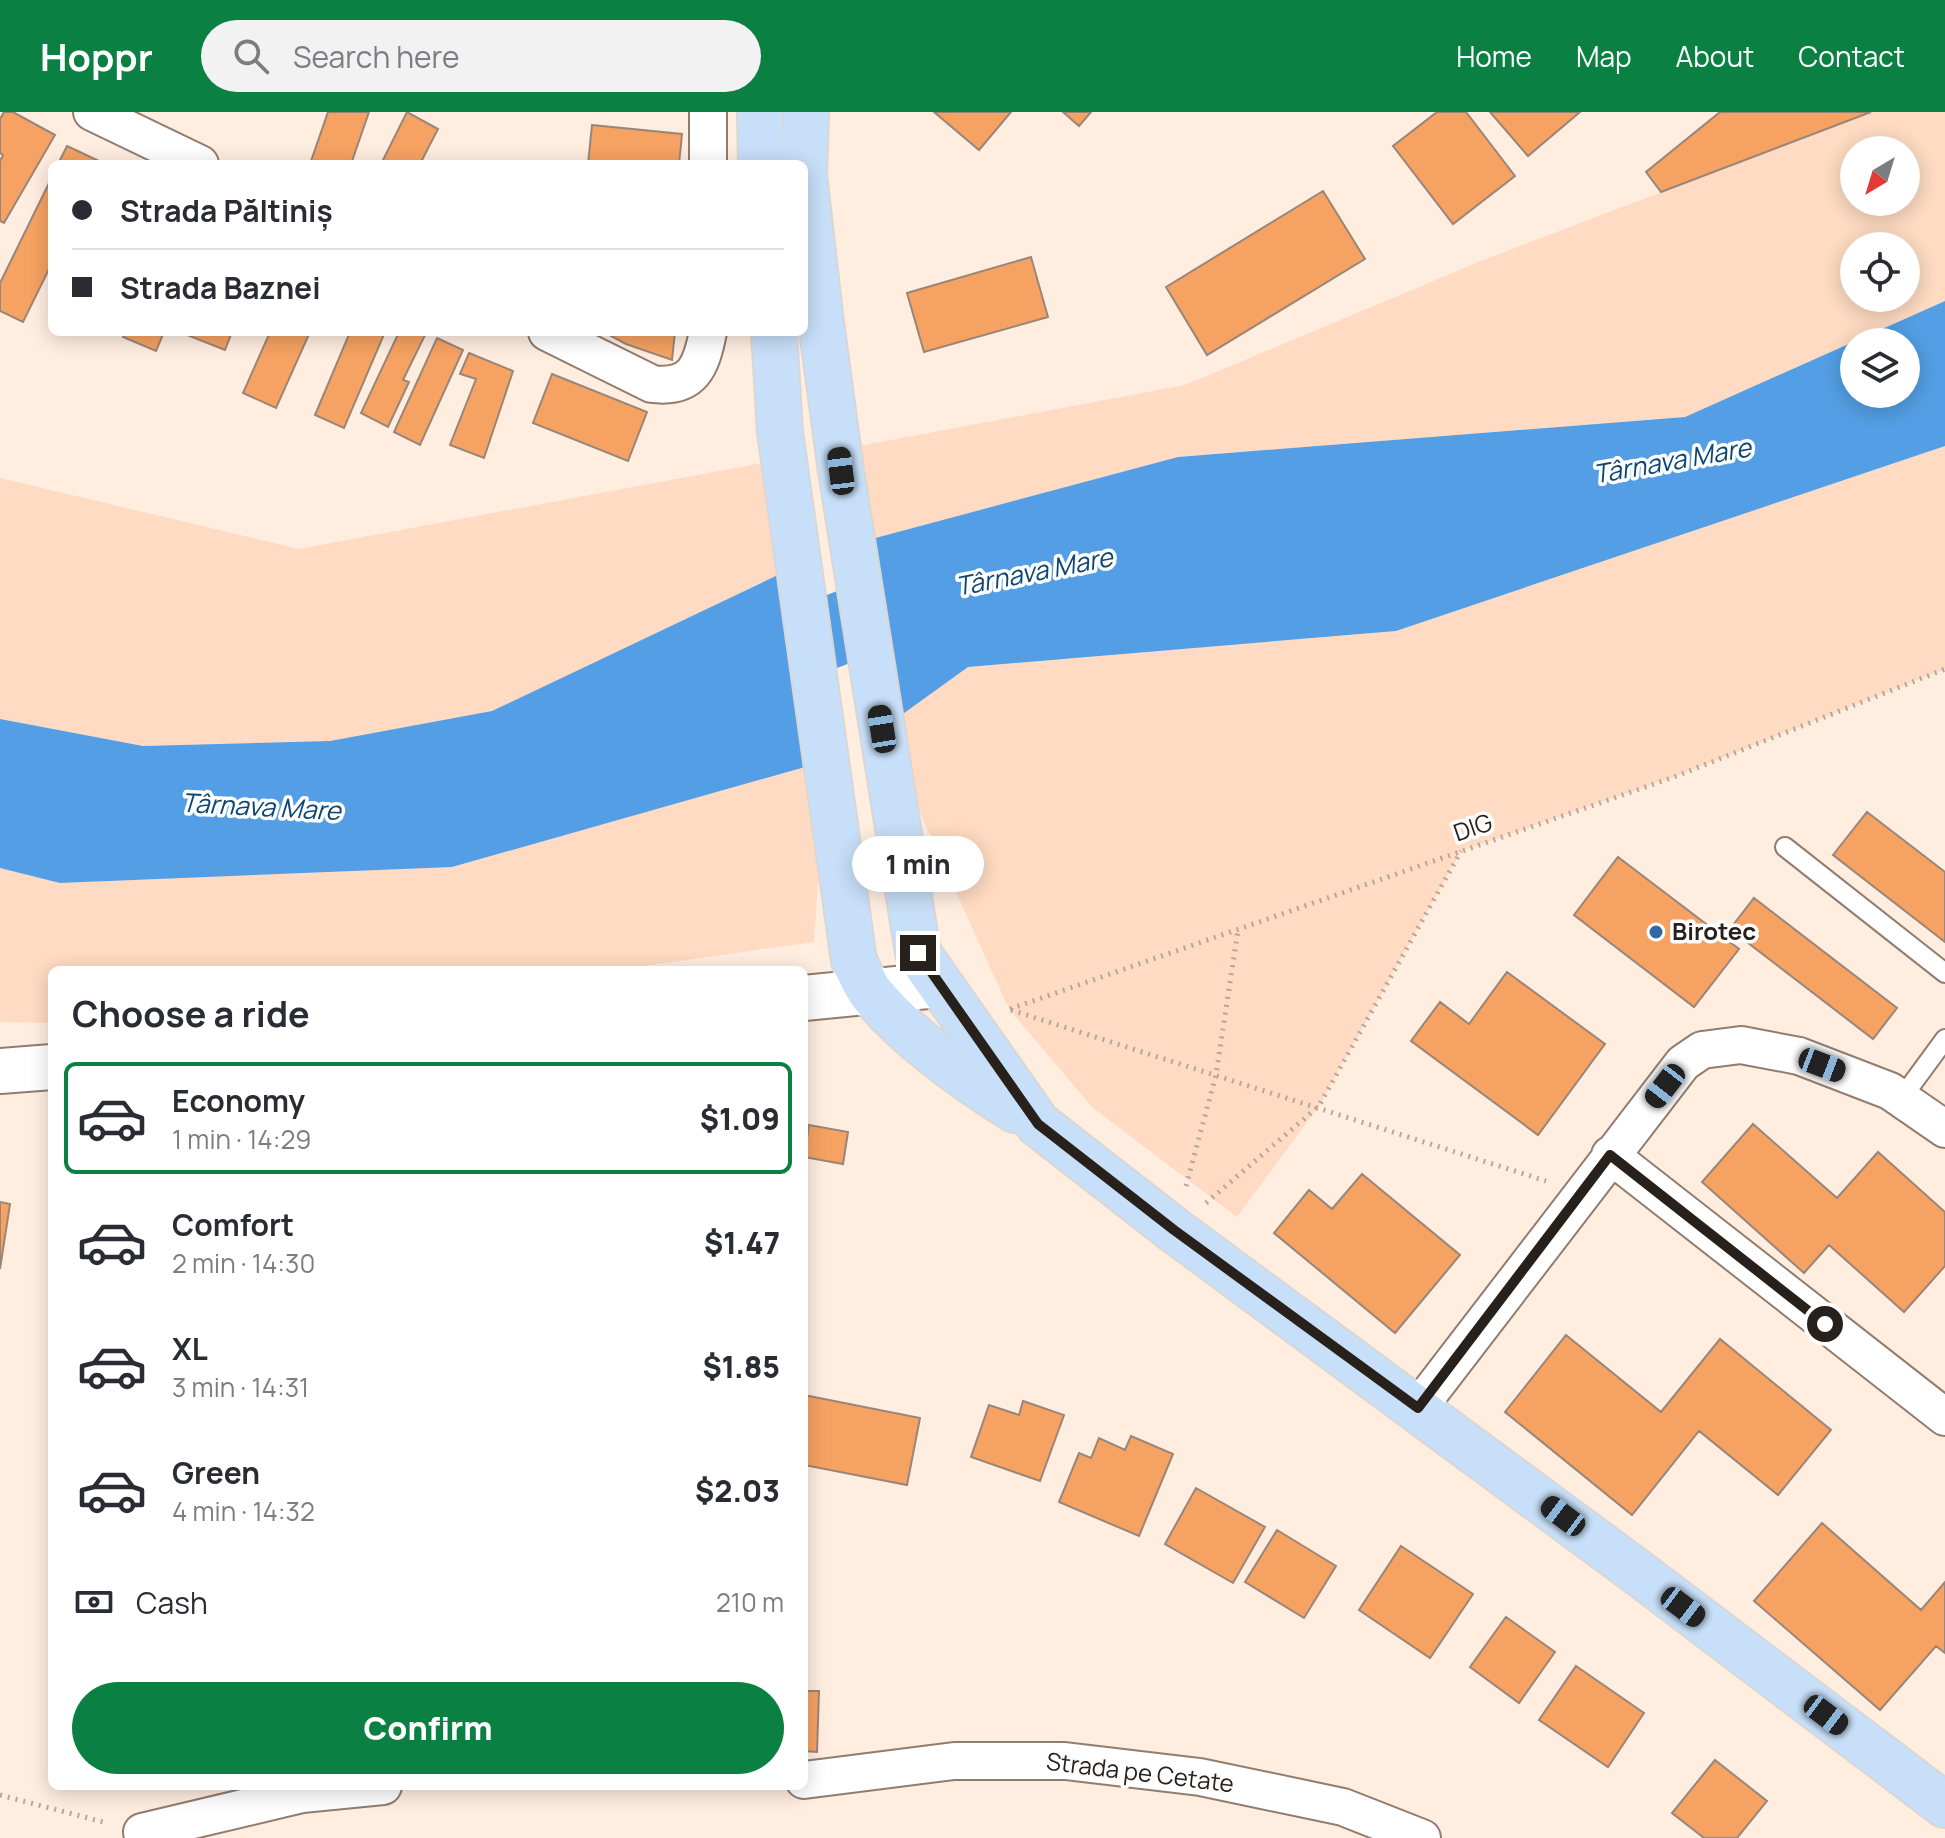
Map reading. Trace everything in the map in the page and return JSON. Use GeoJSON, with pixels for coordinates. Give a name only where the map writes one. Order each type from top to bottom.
{"type":"FeatureCollection","features":[{"type":"Feature","properties":{"kind":"main road"},"geometry":{"type":"LineString","coordinates":[[760,112],[761,160]]}},
{"type":"Feature","properties":{"kind":"main road"},"geometry":{"type":"LineString","coordinates":[[804,160],[806,112]]}},
{"type":"Feature","properties":{"kind":"main road"},"geometry":{"type":"LineString","coordinates":[[808,207],[835,426],[928,969],[1038,1124]]}},
{"type":"Feature","properties":{"kind":"main road"},"geometry":{"type":"LineString","coordinates":[[774,336],[780,432],[862,976],[894,1017],[954,1068],[1038,1124],[1174,1230],[1418,1408],[1945,1805]]}},
{"type":"Feature","properties":{"kind":"main road"},"geometry":{"type":"LineString","coordinates":[[808,996],[862,976],[928,969]]}},
{"type":"Feature","properties":{"kind":"main road"},"geometry":{"type":"LineString","coordinates":[[0,1071],[48,1067]]}},
{"type":"Feature","properties":{"kind":"street"},"geometry":{"type":"LineString","coordinates":[[92,112],[192,160]]}},
{"type":"Feature","properties":{"kind":"street"},"geometry":{"type":"LineString","coordinates":[[708,112],[708,160]]}},
{"type":"Feature","properties":{"kind":"street"},"geometry":{"type":"LineString","coordinates":[[555,336],[652,384],[668,386],[692,375],[702,361],[707,336]]}},
{"type":"Feature","properties":{"kind":"street"},"geometry":{"type":"LineString","coordinates":[[1418,1408],[1610,1155],[1683,1063],[1702,1050],[1741,1045],[1799,1056],[1890,1091],[1945,1129]]}},
{"type":"Feature","properties":{"kind":"street"},"geometry":{"type":"LineString","coordinates":[[1610,1155],[1945,1417]]}},
{"type":"Feature","properties":{"kind":"street","name":"Strada pe Cetate"},"geometry":{"type":"LineString","coordinates":[[808,1779],[954,1761],[1065,1761],[1200,1777],[1343,1807],[1422,1838]]}},
{"type":"Feature","properties":{"kind":"street"},"geometry":{"type":"LineString","coordinates":[[142,1832],[302,1794],[342,1790]]}},
{"type":"Feature","properties":{"kind":"lane"},"geometry":{"type":"LineString","coordinates":[[1785,847],[1945,973]]}},
{"type":"Feature","properties":{"kind":"lane"},"geometry":{"type":"LineString","coordinates":[[1901,1099],[1945,1039]]}},
{"type":"Feature","properties":{"kind":"path","name":"DIG"},"geometry":{"type":"LineString","coordinates":[[1216,1075],[1009,1009],[1674,777],[1945,669]]}},
{"type":"Feature","properties":{"kind":"path"},"geometry":{"type":"LineString","coordinates":[[1174,1230],[1319,1106],[1461,851]]}},
{"type":"Feature","properties":{"kind":"path"},"geometry":{"type":"LineString","coordinates":[[1174,1230],[1216,1075],[1238,929]]}},
{"type":"Feature","properties":{"kind":"path"},"geometry":{"type":"LineString","coordinates":[[1216,1075],[1581,1192]]}},
{"type":"Feature","properties":{"kind":"path"},"geometry":{"type":"LineString","coordinates":[[0,1795],[142,1832]]}},
{"type":"Feature","properties":{"kind":"shaded area"},"geometry":{"type":"Polygon","coordinates":[[[1871,112],[1945,112],[1945,301],[1884,328],[1840,328],[1840,348],[1685,417],[1178,457],[853,544],[838,450],[1185,385],[1481,261],[1871,112]]]}},
{"type":"Feature","properties":{"kind":"shaded area"},"geometry":{"type":"Polygon","coordinates":[[[1945,446],[1945,669],[1674,777],[1461,851],[1319,1106],[1237,1217],[1092,1107],[1009,1009],[882,729],[968,667],[1396,631],[1945,446]]]}},
{"type":"Feature","properties":{"kind":"shaded area"},"geometry":{"type":"Polygon","coordinates":[[[784,459],[799,565],[493,711],[330,741],[143,746],[0,719],[0,478],[299,549],[784,459]]]}},
{"type":"Feature","properties":{"kind":"shaded area"},"geometry":{"type":"Polygon","coordinates":[[[826,761],[814,942],[644,966],[48,966],[48,1023],[0,1022],[0,868],[60,883],[452,867],[826,761]]]}},
{"type":"Feature","properties":{"kind":"water"},"geometry":{"type":"Polygon","coordinates":[[[1945,301],[1945,446],[1396,631],[968,667],[882,729],[853,544],[1178,457],[1685,417],[1840,348],[1840,408],[1920,408],[1920,328],[1884,328],[1945,301]]]}},
{"type":"Feature","properties":{"kind":"water"},"geometry":{"type":"Polygon","coordinates":[[[799,565],[826,761],[452,867],[60,883],[0,868],[0,719],[143,746],[330,741],[492,711],[799,565]]]}},
{"type":"Feature","properties":{"kind":"building"},"geometry":{"type":"Polygon","coordinates":[[[4,112],[13,112],[55,135],[4,223],[0,221],[0,161],[3,155],[0,153],[0,119],[4,112]]]}},
{"type":"Feature","properties":{"kind":"building"},"geometry":{"type":"Polygon","coordinates":[[[328,112],[369,112],[352,160],[311,160],[328,112]]]}},
{"type":"Feature","properties":{"kind":"building"},"geometry":{"type":"Polygon","coordinates":[[[407,112],[438,129],[422,160],[383,160],[407,112]]]}},
{"type":"Feature","properties":{"kind":"building"},"geometry":{"type":"Polygon","coordinates":[[[934,112],[1011,112],[979,150],[934,112]]]}},
{"type":"Feature","properties":{"kind":"building"},"geometry":{"type":"Polygon","coordinates":[[[1063,112],[1091,112],[1079,126],[1063,112]]]}},
{"type":"Feature","properties":{"kind":"building"},"geometry":{"type":"Polygon","coordinates":[[[1437,112],[1466,112],[1515,176],[1453,224],[1393,146],[1437,112]]]}},
{"type":"Feature","properties":{"kind":"building"},"geometry":{"type":"Polygon","coordinates":[[[1490,112],[1580,112],[1528,156],[1490,112]]]}},
{"type":"Feature","properties":{"kind":"building"},"geometry":{"type":"Polygon","coordinates":[[[1720,112],[1871,112],[1661,192],[1646,172],[1720,112]]]}},
{"type":"Feature","properties":{"kind":"building"},"geometry":{"type":"Polygon","coordinates":[[[592,125],[682,134],[679,160],[588,160],[592,125]]]}},
{"type":"Feature","properties":{"kind":"building"},"geometry":{"type":"Polygon","coordinates":[[[67,146],[97,160],[60,160],[67,146]]]}},
{"type":"Feature","properties":{"kind":"building"},"geometry":{"type":"Polygon","coordinates":[[[48,185],[48,271],[23,322],[0,311],[0,283],[48,185]]]}},
{"type":"Feature","properties":{"kind":"building"},"geometry":{"type":"Polygon","coordinates":[[[1323,191],[1365,259],[1207,355],[1166,287],[1323,191]]]}},
{"type":"Feature","properties":{"kind":"building"},"geometry":{"type":"Polygon","coordinates":[[[1031,257],[1048,317],[924,352],[907,293],[1031,257]]]}},
{"type":"Feature","properties":{"kind":"building"},"geometry":{"type":"Polygon","coordinates":[[[123,336],[162,336],[156,351],[123,336]]]}},
{"type":"Feature","properties":{"kind":"building"},"geometry":{"type":"Polygon","coordinates":[[[190,336],[230,336],[225,350],[190,336]]]}},
{"type":"Feature","properties":{"kind":"building"},"geometry":{"type":"Polygon","coordinates":[[[268,336],[308,336],[276,408],[243,393],[268,336]]]}},
{"type":"Feature","properties":{"kind":"building"},"geometry":{"type":"Polygon","coordinates":[[[348,336],[383,336],[344,428],[315,415],[348,336]]]}},
{"type":"Feature","properties":{"kind":"building"},"geometry":{"type":"Polygon","coordinates":[[[397,336],[425,336],[403,380],[409,382],[388,427],[361,413],[397,336]]]}},
{"type":"Feature","properties":{"kind":"building"},"geometry":{"type":"Polygon","coordinates":[[[611,336],[675,336],[672,360],[611,336]]]}},
{"type":"Feature","properties":{"kind":"building"},"geometry":{"type":"Polygon","coordinates":[[[437,338],[463,350],[420,445],[394,432],[437,338]]]}},
{"type":"Feature","properties":{"kind":"building"},"geometry":{"type":"Polygon","coordinates":[[[469,353],[513,371],[484,458],[450,445],[476,379],[460,374],[469,353]]]}},
{"type":"Feature","properties":{"kind":"building"},"geometry":{"type":"Polygon","coordinates":[[[552,374],[647,412],[628,461],[533,423],[552,374]]]}},
{"type":"Feature","properties":{"kind":"building"},"geometry":{"type":"Polygon","coordinates":[[[1867,812],[1945,872],[1945,942],[1833,855],[1867,812]]]}},
{"type":"Feature","properties":{"kind":"building","name":"Birotec"},"geometry":{"type":"Polygon","coordinates":[[[1618,857],[1739,949],[1694,1007],[1574,915],[1618,857]]]}},
{"type":"Feature","properties":{"kind":"building"},"geometry":{"type":"Polygon","coordinates":[[[1754,898],[1897,1008],[1873,1039],[1730,929],[1754,898]]]}},
{"type":"Feature","properties":{"kind":"building"},"geometry":{"type":"Polygon","coordinates":[[[1507,972],[1605,1044],[1538,1135],[1411,1041],[1440,1002],[1469,1024],[1507,972]]]}},
{"type":"Feature","properties":{"kind":"building"},"geometry":{"type":"Polygon","coordinates":[[[1753,1124],[1837,1198],[1878,1152],[1945,1212],[1945,1266],[1904,1312],[1829,1245],[1804,1273],[1702,1182],[1753,1124]]]}},
{"type":"Feature","properties":{"kind":"building"},"geometry":{"type":"Polygon","coordinates":[[[809,1125],[848,1132],[843,1164],[808,1158],[809,1125]]]}},
{"type":"Feature","properties":{"kind":"building"},"geometry":{"type":"Polygon","coordinates":[[[1362,1174],[1460,1255],[1395,1333],[1274,1233],[1309,1190],[1332,1209],[1362,1174]]]}},
{"type":"Feature","properties":{"kind":"building"},"geometry":{"type":"Polygon","coordinates":[[[0,1202],[10,1204],[0,1269],[0,1202]]]}},
{"type":"Feature","properties":{"kind":"building"},"geometry":{"type":"Polygon","coordinates":[[[1566,1335],[1661,1412],[1720,1339],[1831,1430],[1778,1495],[1699,1431],[1632,1515],[1505,1412],[1566,1335]]]}},
{"type":"Feature","properties":{"kind":"building"},"geometry":{"type":"Polygon","coordinates":[[[808,1396],[920,1418],[907,1485],[808,1466],[808,1396]]]}},
{"type":"Feature","properties":{"kind":"building"},"geometry":{"type":"Polygon","coordinates":[[[1023,1401],[1064,1415],[1040,1481],[971,1457],[989,1405],[1019,1415],[1023,1401]]]}},
{"type":"Feature","properties":{"kind":"building"},"geometry":{"type":"Polygon","coordinates":[[[1131,1436],[1173,1454],[1139,1536],[1059,1502],[1079,1453],[1091,1458],[1099,1438],[1125,1450],[1131,1436]]]}},
{"type":"Feature","properties":{"kind":"building"},"geometry":{"type":"Polygon","coordinates":[[[1196,1488],[1265,1527],[1233,1583],[1165,1544],[1196,1488]]]}},
{"type":"Feature","properties":{"kind":"building"},"geometry":{"type":"Polygon","coordinates":[[[1822,1523],[1921,1610],[1945,1582],[1945,1653],[1936,1646],[1880,1710],[1754,1601],[1822,1523]]]}},
{"type":"Feature","properties":{"kind":"building"},"geometry":{"type":"Polygon","coordinates":[[[1277,1530],[1336,1566],[1304,1618],[1245,1582],[1277,1530]]]}},
{"type":"Feature","properties":{"kind":"building"},"geometry":{"type":"Polygon","coordinates":[[[1401,1546],[1473,1594],[1430,1658],[1359,1610],[1401,1546]]]}},
{"type":"Feature","properties":{"kind":"building"},"geometry":{"type":"Polygon","coordinates":[[[1506,1617],[1555,1652],[1519,1703],[1470,1667],[1506,1617]]]}},
{"type":"Feature","properties":{"kind":"building"},"geometry":{"type":"Polygon","coordinates":[[[1576,1666],[1644,1713],[1608,1767],[1539,1720],[1576,1666]]]}},
{"type":"Feature","properties":{"kind":"building"},"geometry":{"type":"Polygon","coordinates":[[[808,1691],[819,1691],[817,1752],[808,1751],[808,1691]]]}},
{"type":"Feature","properties":{"kind":"building"},"geometry":{"type":"Polygon","coordinates":[[[1715,1760],[1767,1801],[1737,1838],[1704,1838],[1672,1813],[1715,1760]]]}},
{"type":"Feature","properties":{"kind":"waterway","name":"Târnava Mare"},"geometry":{"type":"LineString","coordinates":[[739,667],[935,592]]}},
{"type":"Feature","properties":{"kind":"place","name":"Birotec"},"geometry":{"type":"Point","coordinates":[1656,932]}},
{"type":"Feature","properties":{"kind":"route"},"geometry":{"type":"LineString","coordinates":[[918,953],[1038,1124],[1174,1230],[1418,1408],[1610,1155],[1825,1324]]}}]}
